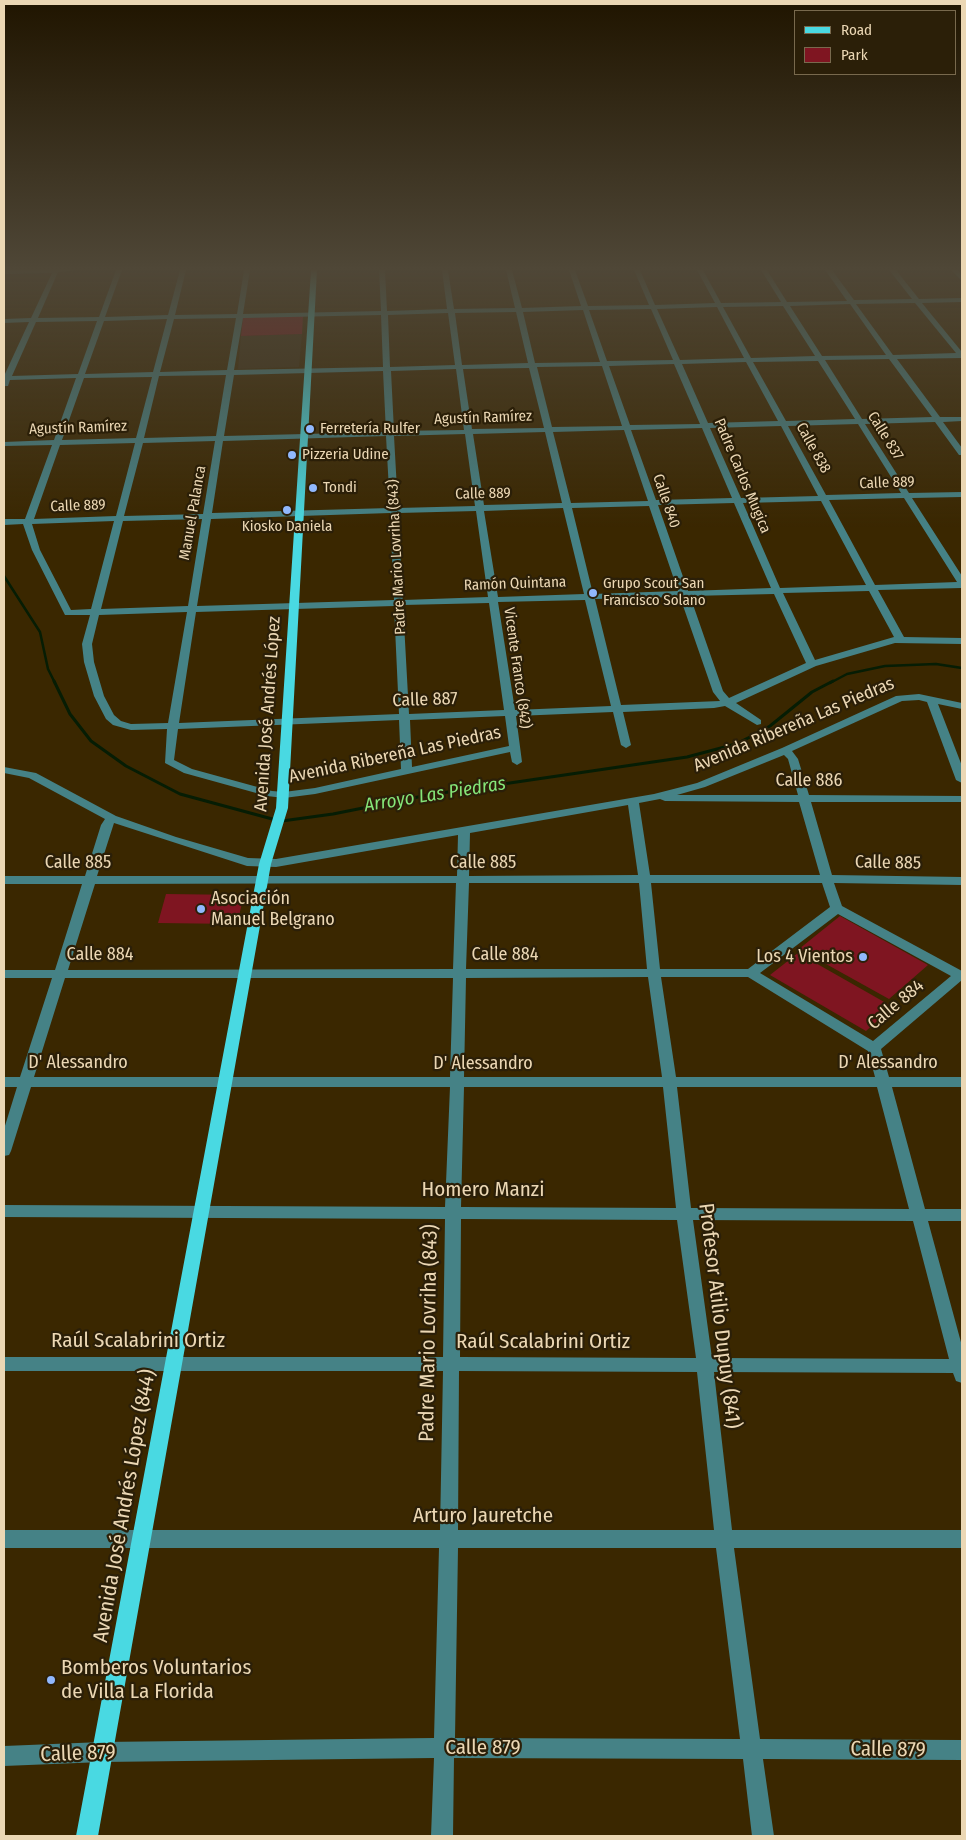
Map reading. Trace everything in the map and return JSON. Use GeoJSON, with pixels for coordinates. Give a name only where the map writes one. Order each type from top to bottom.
{"type":"FeatureCollection","features":[{"type":"Feature","properties":{"kind":"main road","name":"Avenida José Andrés López"},"geometry":{"type":"LineString","coordinates":[[200,1212],[266,859],[282,808],[284,795],[309,356]]}},
{"type":"Feature","properties":{"kind":"main road","name":"Avenida José Andrés López (844)"},"geometry":{"type":"LineString","coordinates":[[87,1836],[143,1538],[200,1212]]}},
{"type":"Feature","properties":{"kind":"street"},"geometry":{"type":"LineString","coordinates":[[4,386],[16,356]]}},
{"type":"Feature","properties":{"kind":"street"},"geometry":{"type":"LineString","coordinates":[[28,521],[89,356]]}},
{"type":"Feature","properties":{"kind":"street"},"geometry":{"type":"LineString","coordinates":[[95,612],[161,356]]}},
{"type":"Feature","properties":{"kind":"street","name":"Manuel Palanca"},"geometry":{"type":"LineString","coordinates":[[168,760],[233,356]]}},
{"type":"Feature","properties":{"kind":"street","name":"Padre Mario Lovriha (843)"},"geometry":{"type":"LineString","coordinates":[[386,356],[392,434],[403,718],[407,771]]}},
{"type":"Feature","properties":{"kind":"street","name":"Vicente Franco (842)"},"geometry":{"type":"LineString","coordinates":[[458,356],[517,762]]}},
{"type":"Feature","properties":{"kind":"street"},"geometry":{"type":"LineString","coordinates":[[530,356],[626,745]]}},
{"type":"Feature","properties":{"kind":"street","name":"Calle 840"},"geometry":{"type":"LineString","coordinates":[[601,356],[718,692],[727,702],[757,722]]}},
{"type":"Feature","properties":{"kind":"street","name":"Padre Carlos Mugica"},"geometry":{"type":"LineString","coordinates":[[675,356],[777,591],[812,664]]}},
{"type":"Feature","properties":{"kind":"street","name":"Calle 838"},"geometry":{"type":"LineString","coordinates":[[747,356],[900,639]]}},
{"type":"Feature","properties":{"kind":"street","name":"Calle 837"},"geometry":{"type":"LineString","coordinates":[[818,356],[962,584]]}},
{"type":"Feature","properties":{"kind":"street"},"geometry":{"type":"LineString","coordinates":[[6,378],[962,356]]}},
{"type":"Feature","properties":{"kind":"street"},"geometry":{"type":"LineString","coordinates":[[891,357],[962,454]]}},
{"type":"Feature","properties":{"kind":"street","name":"Agustín Ramírez"},"geometry":{"type":"LineString","coordinates":[[4,444],[962,419]]}},
{"type":"Feature","properties":{"kind":"street","name":"Calle 889"},"geometry":{"type":"LineString","coordinates":[[4,522],[962,494]]}},
{"type":"Feature","properties":{"kind":"street","name":"Ramón Quintana"},"geometry":{"type":"LineString","coordinates":[[28,521],[27,527],[36,550],[68,613],[684,595],[962,584]]}},
{"type":"Feature","properties":{"kind":"street","name":"Calle 887"},"geometry":{"type":"LineString","coordinates":[[95,612],[87,644],[89,662],[99,696],[110,717],[125,726],[173,726],[616,710],[714,705],[727,702]]}},
{"type":"Feature","properties":{"kind":"street"},"geometry":{"type":"LineString","coordinates":[[727,702],[812,664],[900,639],[962,641]]}},
{"type":"Feature","properties":{"kind":"street","name":"Avenida Ribereña Las Piedras"},"geometry":{"type":"LineString","coordinates":[[4,770],[32,776],[112,818],[172,839],[247,862],[266,859],[290,861],[655,797],[701,784],[786,750],[893,700],[912,696],[962,706]]}},
{"type":"Feature","properties":{"kind":"street"},"geometry":{"type":"LineString","coordinates":[[931,699],[962,780]]}},
{"type":"Feature","properties":{"kind":"street","name":"Avenida Ribereña Las Piedras"},"geometry":{"type":"LineString","coordinates":[[168,760],[173,765],[188,771],[271,794],[284,795],[315,791],[514,748]]}},
{"type":"Feature","properties":{"kind":"street"},"geometry":{"type":"LineString","coordinates":[[786,750],[793,759],[826,879],[837,908],[960,976]]}},
{"type":"Feature","properties":{"kind":"street","name":"Calle 886"},"geometry":{"type":"LineString","coordinates":[[655,797],[682,800],[805,798],[962,799]]}},
{"type":"Feature","properties":{"kind":"street","name":"Profesor Atilio Dupuy (841)"},"geometry":{"type":"LineString","coordinates":[[633,801],[645,880],[654,974],[670,1084],[684,1212],[705,1365],[724,1540],[762,1836]]}},
{"type":"Feature","properties":{"kind":"street"},"geometry":{"type":"LineString","coordinates":[[4,1151],[107,825],[112,818]]}},
{"type":"Feature","properties":{"kind":"street","name":"Padre Mario Lovriha (843)"},"geometry":{"type":"LineString","coordinates":[[442,1836],[449,1538],[453,1212],[458,1083],[461,881],[464,830]]}},
{"type":"Feature","properties":{"kind":"street","name":"Calle 885"},"geometry":{"type":"LineString","coordinates":[[4,880],[461,881],[826,879],[962,881]]}},
{"type":"Feature","properties":{"kind":"street"},"geometry":{"type":"LineString","coordinates":[[751,973],[837,908]]}},
{"type":"Feature","properties":{"kind":"street","name":"Calle 884"},"geometry":{"type":"LineString","coordinates":[[4,974],[751,973],[874,1048],[960,976]]}},
{"type":"Feature","properties":{"kind":"street"},"geometry":{"type":"LineString","coordinates":[[874,1048],[961,1369]]}},
{"type":"Feature","properties":{"kind":"street","name":"D' Alessandro"},"geometry":{"type":"LineString","coordinates":[[4,1082],[670,1084],[882,1081],[962,1082]]}},
{"type":"Feature","properties":{"kind":"street","name":"Homero Manzi"},"geometry":{"type":"LineString","coordinates":[[4,1211],[684,1212],[962,1215]]}},
{"type":"Feature","properties":{"kind":"street","name":"Raúl Scalabrini Ortiz"},"geometry":{"type":"LineString","coordinates":[[4,1364],[705,1365],[961,1369]]}},
{"type":"Feature","properties":{"kind":"street","name":"Arturo Jauretche"},"geometry":{"type":"LineString","coordinates":[[4,1540],[143,1538],[962,1539]]}},
{"type":"Feature","properties":{"kind":"street","name":"Calle 879"},"geometry":{"type":"LineString","coordinates":[[4,1756],[102,1752],[443,1748],[962,1750]]}},
{"type":"Feature","properties":{"kind":"shaded area"},"geometry":{"type":"Polygon","coordinates":[[[239,356],[300,356],[299,367],[238,369],[239,356]]]}},
{"type":"Feature","properties":{"kind":"green space","name":"Asociación Manuel Belgrano"},"geometry":{"type":"Polygon","coordinates":[[[166,894],[244,895],[237,924],[158,923],[166,894]]]}},
{"type":"Feature","properties":{"kind":"green space","name":"Los 4 Vientos"},"geometry":{"type":"Polygon","coordinates":[[[840,916],[928,965],[889,999],[799,949],[840,916]]]}},
{"type":"Feature","properties":{"kind":"green space"},"geometry":{"type":"Polygon","coordinates":[[[798,953],[893,1007],[866,1031],[770,975],[798,953]]]}},
{"type":"Feature","properties":{"kind":"waterway","name":"Arroyo Las Piedras"},"geometry":{"type":"LineString","coordinates":[[4,576],[40,632],[48,669],[54,681]]}},
{"type":"Feature","properties":{"kind":"waterway","name":"Arroyo Las Piedras"},"geometry":{"type":"LineString","coordinates":[[830,683],[847,674],[885,666],[936,664],[962,668]]}},
{"type":"Feature","properties":{"kind":"waterway","name":"Arroyo Las Piedras"},"geometry":{"type":"LineString","coordinates":[[54,681],[70,714],[91,741],[126,766],[180,794],[276,820]]}},
{"type":"Feature","properties":{"kind":"waterway","name":"Arroyo Las Piedras"},"geometry":{"type":"LineString","coordinates":[[282,821],[333,814],[428,795],[687,757],[736,744],[752,736],[770,726],[812,692],[833,681]]}},
{"type":"Feature","properties":{"kind":"place","name":"Ferretería Rulfer"},"geometry":{"type":"Point","coordinates":[310,429]}},
{"type":"Feature","properties":{"kind":"place","name":"Pizzeria Udine"},"geometry":{"type":"Point","coordinates":[292,455]}},
{"type":"Feature","properties":{"kind":"place","name":"Tondi"},"geometry":{"type":"Point","coordinates":[313,488]}},
{"type":"Feature","properties":{"kind":"place","name":"Kiosko Daniela"},"geometry":{"type":"Point","coordinates":[287,510]}},
{"type":"Feature","properties":{"kind":"place","name":"Grupo Scout San Francisco Solano"},"geometry":{"type":"Point","coordinates":[593,593]}},
{"type":"Feature","properties":{"kind":"place","name":"Asociación Manuel Belgrano"},"geometry":{"type":"Point","coordinates":[201,909]}},
{"type":"Feature","properties":{"kind":"place","name":"Los 4 Vientos"},"geometry":{"type":"Point","coordinates":[863,957]}},
{"type":"Feature","properties":{"kind":"place","name":"Bomberos Voluntarios de Villa La Florida"},"geometry":{"type":"Point","coordinates":[51,1680]}}]}
